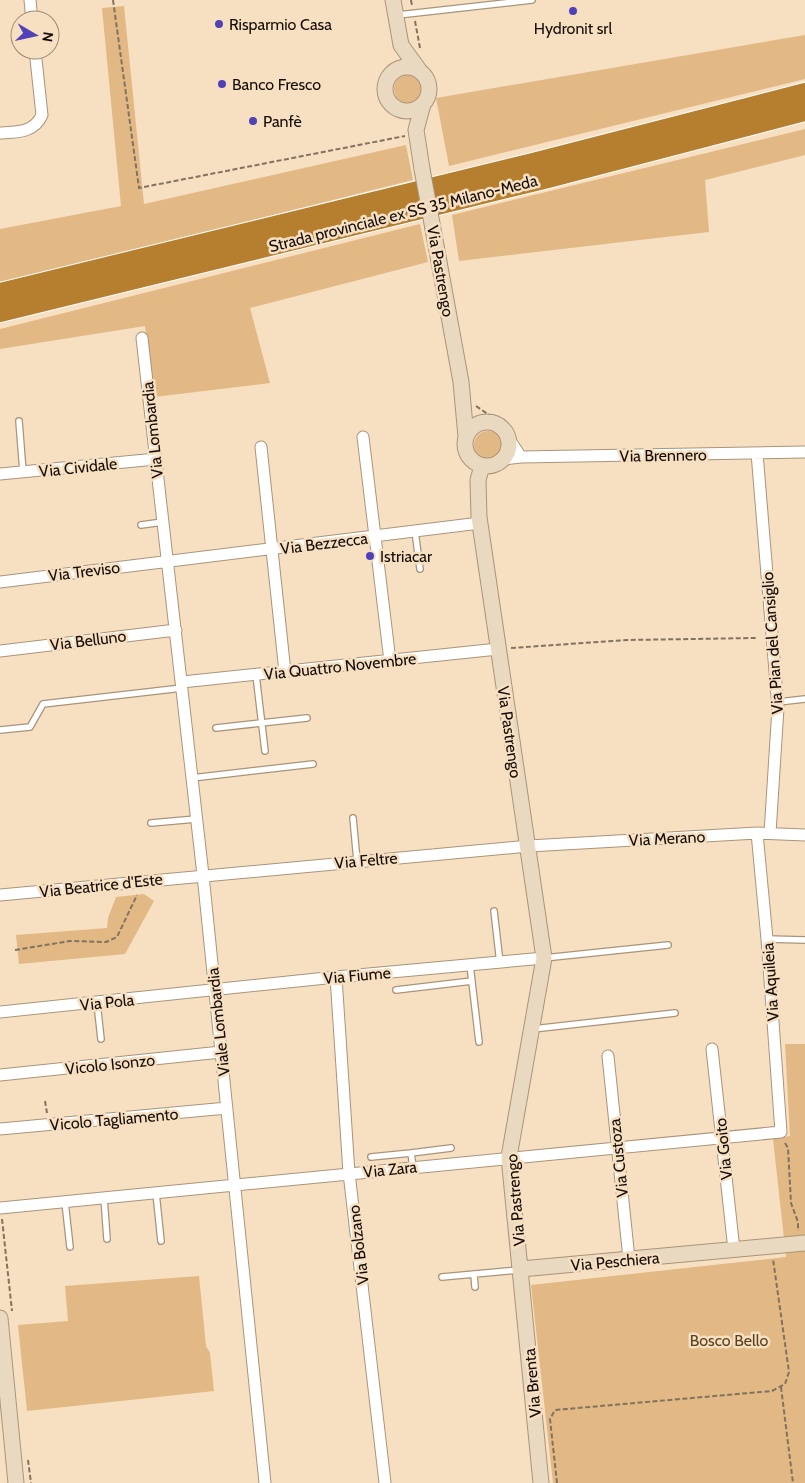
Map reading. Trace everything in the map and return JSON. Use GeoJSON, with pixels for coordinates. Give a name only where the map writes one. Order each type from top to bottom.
{"type":"FeatureCollection","features":[{"type":"Feature","properties":{"kind":"highway","name":"Strada provinciale ex SS 35 Milano-Meda"},"geometry":{"type":"LineString","coordinates":[[0,293],[524,166],[805,93]]}},
{"type":"Feature","properties":{"kind":"highway","name":"Strada provinciale ex SS 35 Milano-Meda"},"geometry":{"type":"LineString","coordinates":[[0,312],[548,178],[805,111]]}},
{"type":"Feature","properties":{"kind":"street"},"geometry":{"type":"LineString","coordinates":[[393,0],[401,45],[428,82],[429,90],[423,104],[408,111],[398,109]]}},
{"type":"Feature","properties":{"kind":"street"},"geometry":{"type":"LineString","coordinates":[[401,45],[385,87],[385,93],[388,100],[398,109],[416,132]]}},
{"type":"Feature","properties":{"kind":"street"},"geometry":{"type":"LineString","coordinates":[[0,133],[28,130],[39,121],[42,115],[36,60]]}},
{"type":"Feature","properties":{"kind":"street"},"geometry":{"type":"LineString","coordinates":[[390,74],[407,66],[419,70]]}},
{"type":"Feature","properties":{"kind":"street","name":"Via Pastrengo"},"geometry":{"type":"LineString","coordinates":[[423,104],[416,132],[461,382],[466,437]]}},
{"type":"Feature","properties":{"kind":"street","name":"Via Lombardia"},"geometry":{"type":"LineString","coordinates":[[142,338],[168,561]]}},
{"type":"Feature","properties":{"kind":"street","name":"Via Pastrengo"},"geometry":{"type":"LineString","coordinates":[[461,382],[467,389],[472,407],[480,417],[492,423]]}},
{"type":"Feature","properties":{"kind":"street"},"geometry":{"type":"LineString","coordinates":[[508,432],[509,444],[503,459],[491,466],[482,466],[469,456],[466,450],[466,437],[478,424],[492,423],[508,432],[521,457]]}},
{"type":"Feature","properties":{"kind":"street"},"geometry":{"type":"LineString","coordinates":[[363,436],[390,660]]}},
{"type":"Feature","properties":{"kind":"street"},"geometry":{"type":"LineString","coordinates":[[261,447],[285,672]]}},
{"type":"Feature","properties":{"kind":"street","name":"Via Brennero"},"geometry":{"type":"LineString","coordinates":[[503,459],[521,457],[805,452]]}},
{"type":"Feature","properties":{"kind":"street","name":"Via Pian del Cansiglio"},"geometry":{"type":"LineString","coordinates":[[757,453],[778,702],[770,833]]}},
{"type":"Feature","properties":{"kind":"street","name":"Via Pastrengo"},"geometry":{"type":"LineString","coordinates":[[469,456],[529,846],[544,958],[509,1158],[522,1276]]}},
{"type":"Feature","properties":{"kind":"street","name":"Via Cividale"},"geometry":{"type":"LineString","coordinates":[[0,474],[156,459]]}},
{"type":"Feature","properties":{"kind":"street","name":"Via Pastrengo"},"geometry":{"type":"LineString","coordinates":[[478,506],[478,480],[482,466]]}},
{"type":"Feature","properties":{"kind":"street","name":"Via Bezzecca"},"geometry":{"type":"LineString","coordinates":[[168,561],[480,523]]}},
{"type":"Feature","properties":{"kind":"street","name":"Via Treviso"},"geometry":{"type":"LineString","coordinates":[[0,582],[168,561]]}},
{"type":"Feature","properties":{"kind":"street","name":"Viale Lombardia"},"geometry":{"type":"LineString","coordinates":[[168,561],[203,875],[213,990],[227,1108],[265,1483]]}},
{"type":"Feature","properties":{"kind":"street","name":"Via Belluno"},"geometry":{"type":"LineString","coordinates":[[0,651],[176,630]]}},
{"type":"Feature","properties":{"kind":"street","name":"Via Quattro Novembre"},"geometry":{"type":"LineString","coordinates":[[182,685],[256,675],[498,649]]}},
{"type":"Feature","properties":{"kind":"street","name":"Via Merano"},"geometry":{"type":"LineString","coordinates":[[529,846],[757,833],[805,835]]}},
{"type":"Feature","properties":{"kind":"street","name":"Via Aquileia"},"geometry":{"type":"LineString","coordinates":[[757,833],[767,939],[780,1132]]}},
{"type":"Feature","properties":{"kind":"street","name":"Via Feltre"},"geometry":{"type":"LineString","coordinates":[[203,875],[529,846]]}},
{"type":"Feature","properties":{"kind":"street","name":"Via Beatrice d'Este"},"geometry":{"type":"LineString","coordinates":[[0,895],[203,875]]}},
{"type":"Feature","properties":{"kind":"street","name":"Via Fiume"},"geometry":{"type":"LineString","coordinates":[[213,990],[544,958]]}},
{"type":"Feature","properties":{"kind":"street","name":"Via Bolzano"},"geometry":{"type":"LineString","coordinates":[[336,977],[350,1173],[385,1483]]}},
{"type":"Feature","properties":{"kind":"street","name":"Via Pola"},"geometry":{"type":"LineString","coordinates":[[0,1012],[213,990]]}},
{"type":"Feature","properties":{"kind":"street","name":"Via Goito"},"geometry":{"type":"LineString","coordinates":[[712,1049],[734,1250]]}},
{"type":"Feature","properties":{"kind":"street","name":"Vicolo Isonzo"},"geometry":{"type":"LineString","coordinates":[[0,1075],[221,1052]]}},
{"type":"Feature","properties":{"kind":"street","name":"Via Custoza"},"geometry":{"type":"LineString","coordinates":[[608,1056],[629,1259]]}},
{"type":"Feature","properties":{"kind":"street","name":"Vicolo Tagliamento"},"geometry":{"type":"LineString","coordinates":[[0,1129],[227,1108]]}},
{"type":"Feature","properties":{"kind":"street","name":"Via Zara"},"geometry":{"type":"LineString","coordinates":[[0,1208],[780,1132]]}},
{"type":"Feature","properties":{"kind":"street","name":"Via Peschiera"},"geometry":{"type":"LineString","coordinates":[[522,1276],[629,1259],[797,1244]]}},
{"type":"Feature","properties":{"kind":"street","name":"Via Brenta"},"geometry":{"type":"LineString","coordinates":[[522,1276],[541,1483]]}},
{"type":"Feature","properties":{"kind":"street"},"geometry":{"type":"LineString","coordinates":[[0,1326],[16,1483]]}},
{"type":"Feature","properties":{"kind":"lane"},"geometry":{"type":"LineString","coordinates":[[396,16],[532,0]]}},
{"type":"Feature","properties":{"kind":"lane"},"geometry":{"type":"LineString","coordinates":[[19,421],[23,472]]}},
{"type":"Feature","properties":{"kind":"lane"},"geometry":{"type":"LineString","coordinates":[[140,525],[163,522]]}},
{"type":"Feature","properties":{"kind":"lane"},"geometry":{"type":"LineString","coordinates":[[415,531],[420,569]]}},
{"type":"Feature","properties":{"kind":"lane"},"geometry":{"type":"LineString","coordinates":[[256,675],[265,751]]}},
{"type":"Feature","properties":{"kind":"lane"},"geometry":{"type":"LineString","coordinates":[[0,730],[30,727],[43,704],[182,685]]}},
{"type":"Feature","properties":{"kind":"lane"},"geometry":{"type":"LineString","coordinates":[[778,702],[805,699]]}},
{"type":"Feature","properties":{"kind":"lane"},"geometry":{"type":"LineString","coordinates":[[216,728],[307,718]]}},
{"type":"Feature","properties":{"kind":"lane"},"geometry":{"type":"LineString","coordinates":[[192,778],[313,764]]}},
{"type":"Feature","properties":{"kind":"lane"},"geometry":{"type":"LineString","coordinates":[[353,818],[358,861]]}},
{"type":"Feature","properties":{"kind":"lane"},"geometry":{"type":"LineString","coordinates":[[151,824],[196,819]]}},
{"type":"Feature","properties":{"kind":"lane"},"geometry":{"type":"LineString","coordinates":[[494,911],[500,963]]}},
{"type":"Feature","properties":{"kind":"lane"},"geometry":{"type":"LineString","coordinates":[[767,939],[805,940]]}},
{"type":"Feature","properties":{"kind":"lane"},"geometry":{"type":"LineString","coordinates":[[544,958],[668,945]]}},
{"type":"Feature","properties":{"kind":"lane"},"geometry":{"type":"LineString","coordinates":[[470,965],[480,1042]]}},
{"type":"Feature","properties":{"kind":"lane"},"geometry":{"type":"LineString","coordinates":[[396,990],[472,981]]}},
{"type":"Feature","properties":{"kind":"lane"},"geometry":{"type":"LineString","coordinates":[[97,1003],[101,1039]]}},
{"type":"Feature","properties":{"kind":"lane"},"geometry":{"type":"LineString","coordinates":[[532,1029],[675,1013]]}},
{"type":"Feature","properties":{"kind":"lane"},"geometry":{"type":"LineString","coordinates":[[371,1157],[451,1148]]}},
{"type":"Feature","properties":{"kind":"lane"},"geometry":{"type":"LineString","coordinates":[[412,1153],[413,1167]]}},
{"type":"Feature","properties":{"kind":"lane"},"geometry":{"type":"LineString","coordinates":[[156,1193],[161,1241]]}},
{"type":"Feature","properties":{"kind":"lane"},"geometry":{"type":"LineString","coordinates":[[104,1198],[107,1239]]}},
{"type":"Feature","properties":{"kind":"lane"},"geometry":{"type":"LineString","coordinates":[[65,1202],[70,1247]]}},
{"type":"Feature","properties":{"kind":"lane"},"geometry":{"type":"LineString","coordinates":[[474,1274],[475,1287]]}},
{"type":"Feature","properties":{"kind":"lane","name":"Via Peschiera"},"geometry":{"type":"LineString","coordinates":[[442,1277],[474,1274],[522,1276]]}},
{"type":"Feature","properties":{"kind":"path"},"geometry":{"type":"LineString","coordinates":[[113,0],[139,188],[416,132]]}},
{"type":"Feature","properties":{"kind":"path"},"geometry":{"type":"LineString","coordinates":[[474,400],[481,411],[508,432]]}},
{"type":"Feature","properties":{"kind":"path"},"geometry":{"type":"LineString","coordinates":[[498,649],[627,640],[756,638]]}},
{"type":"Feature","properties":{"kind":"path"},"geometry":{"type":"LineString","coordinates":[[15,950],[70,940],[106,942],[117,936],[137,895],[136,882]]}},
{"type":"Feature","properties":{"kind":"path"},"geometry":{"type":"LineString","coordinates":[[780,1132],[788,1148],[791,1203],[798,1222],[797,1244]]}},
{"type":"Feature","properties":{"kind":"path"},"geometry":{"type":"LineString","coordinates":[[556,1483],[550,1419],[555,1410],[772,1391],[781,1387],[789,1378],[789,1372],[772,1247]]}},
{"type":"Feature","properties":{"kind":"path"},"geometry":{"type":"LineString","coordinates":[[781,1387],[793,1483]]}},
{"type":"Feature","properties":{"kind":"green space"},"geometry":{"type":"Polygon","coordinates":[[[124,6],[144,204],[406,145],[413,180],[0,283],[0,229],[121,206],[102,8],[124,6]]]}},
{"type":"Feature","properties":{"kind":"green space"},"geometry":{"type":"Polygon","coordinates":[[[805,35],[805,79],[449,166],[436,98],[805,35]]]}},
{"type":"Feature","properties":{"kind":"green space"},"geometry":{"type":"Polygon","coordinates":[[[408,75],[418,79],[422,89],[418,99],[408,103],[398,99],[394,89],[398,79],[408,75]]]}},
{"type":"Feature","properties":{"kind":"green space"},"geometry":{"type":"Polygon","coordinates":[[[805,129],[805,155],[705,180],[709,232],[459,261],[452,215],[805,129]]]}},
{"type":"Feature","properties":{"kind":"green space"},"geometry":{"type":"Polygon","coordinates":[[[420,224],[428,262],[250,308],[270,383],[154,397],[145,326],[0,349],[0,329],[420,224]]]}},
{"type":"Feature","properties":{"kind":"green space"},"geometry":{"type":"Polygon","coordinates":[[[488,431],[498,435],[502,445],[498,455],[488,459],[478,455],[474,445],[478,435],[488,431]]]}},
{"type":"Feature","properties":{"kind":"green space"},"geometry":{"type":"Polygon","coordinates":[[[144,894],[154,901],[125,954],[19,964],[16,935],[107,928],[108,918],[116,897],[144,894]]]}},
{"type":"Feature","properties":{"kind":"green space","name":"Bosco Bello"},"geometry":{"type":"Polygon","coordinates":[[[785,1044],[805,1044],[805,1483],[553,1483],[531,1285],[786,1257],[773,1139],[790,1136],[785,1044]]]}},
{"type":"Feature","properties":{"kind":"green space"},"geometry":{"type":"Polygon","coordinates":[[[199,1276],[206,1346],[210,1353],[214,1391],[27,1411],[18,1325],[68,1321],[65,1286],[199,1276]]]}},
{"type":"Feature","properties":{"kind":"place","name":"Hydronit srl"},"geometry":{"type":"Point","coordinates":[573,11]}},
{"type":"Feature","properties":{"kind":"place","name":"Risparmio Casa"},"geometry":{"type":"Point","coordinates":[219,24]}},
{"type":"Feature","properties":{"kind":"place","name":"Banco Fresco"},"geometry":{"type":"Point","coordinates":[222,84]}},
{"type":"Feature","properties":{"kind":"place","name":"Panfè"},"geometry":{"type":"Point","coordinates":[253,121]}},
{"type":"Feature","properties":{"kind":"place","name":"Istriacar"},"geometry":{"type":"Point","coordinates":[370,556]}}]}
